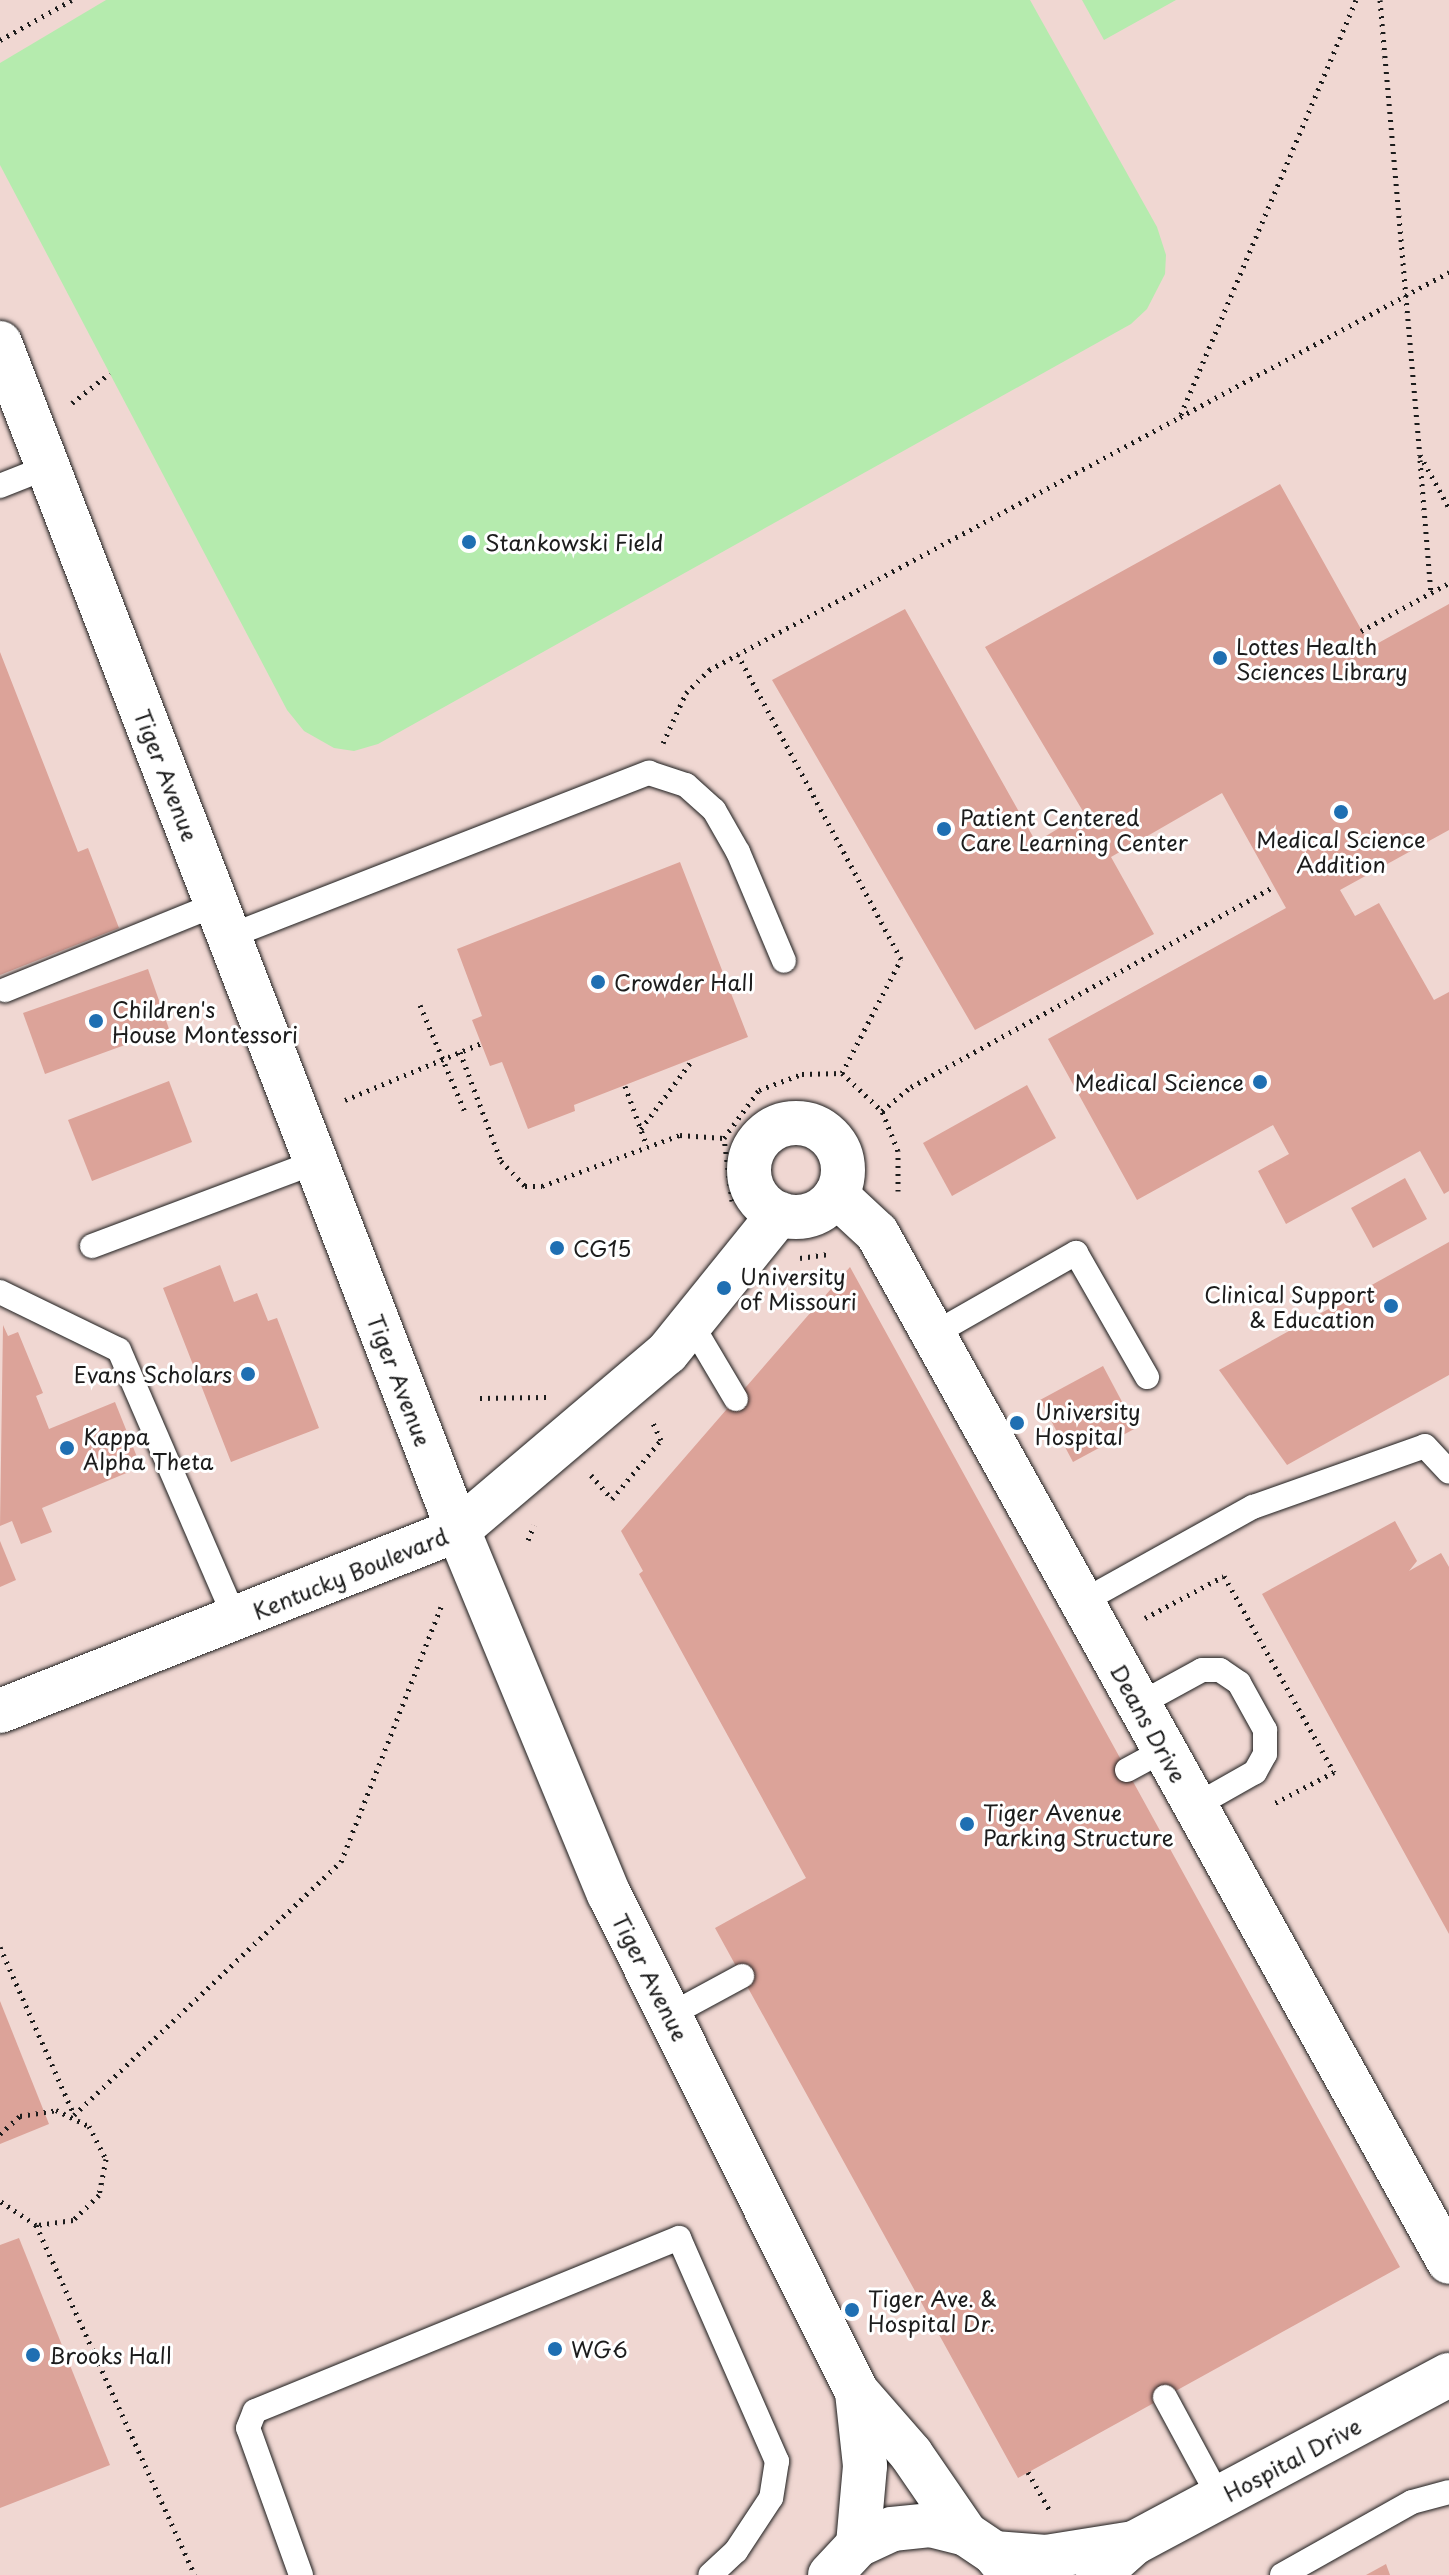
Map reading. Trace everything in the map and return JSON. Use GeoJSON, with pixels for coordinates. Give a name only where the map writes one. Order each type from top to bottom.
{"type":"FeatureCollection","features":[{"type":"Feature","properties":{"kind":"street","name":"Tiger Avenue"},"geometry":{"type":"LineString","coordinates":[[0,344],[458,1530],[609,1894],[857,2392],[991,2554]]}},
{"type":"Feature","properties":{"kind":"street"},"geometry":{"type":"LineString","coordinates":[[782,1124],[812,1125],[836,1144],[843,1176],[836,1195],[815,1214],[779,1214],[757,1198],[748,1169],[758,1141],[782,1124]]}},
{"type":"Feature","properties":{"kind":"street","name":"Deans Drive"},"geometry":{"type":"LineString","coordinates":[[836,1195],[877,1233],[1138,1705],[1145,1760],[1195,1806],[1449,2262]]}},
{"type":"Feature","properties":{"kind":"street","name":"Kentucky Boulevard"},"geometry":{"type":"LineString","coordinates":[[0,1711],[458,1530],[667,1353],[779,1214]]}},
{"type":"Feature","properties":{"kind":"street","name":"Hospital Drive"},"geometry":{"type":"LineString","coordinates":[[1098,2575],[1134,2543],[1449,2375]]}},
{"type":"Feature","properties":{"kind":"street","name":"Tiger Avenue"},"geometry":{"type":"LineString","coordinates":[[844,2560],[865,2466],[857,2392]]}},
{"type":"Feature","properties":{"kind":"street","name":"Hospital Drive"},"geometry":{"type":"LineString","coordinates":[[844,2560],[892,2529],[930,2525],[991,2554],[1046,2557],[1134,2543]]}},
{"type":"Feature","properties":{"kind":"lane"},"geometry":{"type":"LineString","coordinates":[[0,486],[48,467]]}},
{"type":"Feature","properties":{"kind":"lane"},"geometry":{"type":"LineString","coordinates":[[5,990],[224,920],[649,773],[686,785],[714,810],[738,852],[784,961]]}},
{"type":"Feature","properties":{"kind":"lane"},"geometry":{"type":"LineString","coordinates":[[92,1246],[316,1162]]}},
{"type":"Feature","properties":{"kind":"lane"},"geometry":{"type":"LineString","coordinates":[[932,1335],[1076,1253],[1147,1377]]}},
{"type":"Feature","properties":{"kind":"lane"},"geometry":{"type":"LineString","coordinates":[[0,1292],[119,1350],[235,1618]]}},
{"type":"Feature","properties":{"kind":"lane"},"geometry":{"type":"LineString","coordinates":[[692,1325],[736,1399]]}},
{"type":"Feature","properties":{"kind":"lane"},"geometry":{"type":"LineString","coordinates":[[1082,1602],[1253,1507],[1396,1456],[1425,1446],[1449,1472]]}},
{"type":"Feature","properties":{"kind":"lane"},"geometry":{"type":"LineString","coordinates":[[1138,1705],[1202,1670],[1220,1670],[1239,1683],[1265,1730],[1265,1754],[1255,1772],[1195,1806]]}},
{"type":"Feature","properties":{"kind":"lane"},"geometry":{"type":"LineString","coordinates":[[670,2015],[742,1976]]}},
{"type":"Feature","properties":{"kind":"lane"},"geometry":{"type":"LineString","coordinates":[[301,2575],[248,2428],[255,2411],[679,2238],[777,2461],[771,2498],[736,2551],[710,2575]]}},
{"type":"Feature","properties":{"kind":"lane"},"geometry":{"type":"LineString","coordinates":[[1165,2397],[1219,2497]]}},
{"type":"Feature","properties":{"kind":"lane"},"geometry":{"type":"LineString","coordinates":[[1282,2575],[1412,2502],[1449,2492]]}},
{"type":"Feature","properties":{"kind":"path"},"geometry":{"type":"LineString","coordinates":[[0,40],[72,0]]}},
{"type":"Feature","properties":{"kind":"path"},"geometry":{"type":"LineString","coordinates":[[1180,417],[1356,0]]}},
{"type":"Feature","properties":{"kind":"path"},"geometry":{"type":"LineString","coordinates":[[1380,0],[1431,593]]}},
{"type":"Feature","properties":{"kind":"path"},"geometry":{"type":"LineString","coordinates":[[649,773],[686,693],[709,670],[1449,272]]}},
{"type":"Feature","properties":{"kind":"path"},"geometry":{"type":"LineString","coordinates":[[72,403],[110,373]]}},
{"type":"Feature","properties":{"kind":"path"},"geometry":{"type":"LineString","coordinates":[[1420,455],[1449,508]]}},
{"type":"Feature","properties":{"kind":"path"},"geometry":{"type":"LineString","coordinates":[[1361,631],[1449,583]]}},
{"type":"Feature","properties":{"kind":"path"},"geometry":{"type":"LineString","coordinates":[[738,655],[901,959],[842,1073]]}},
{"type":"Feature","properties":{"kind":"path"},"geometry":{"type":"LineString","coordinates":[[882,1111],[911,1087],[1274,887]]}},
{"type":"Feature","properties":{"kind":"path"},"geometry":{"type":"LineString","coordinates":[[420,1005],[465,1112]]}},
{"type":"Feature","properties":{"kind":"path"},"geometry":{"type":"LineString","coordinates":[[345,1100],[482,1043]]}},
{"type":"Feature","properties":{"kind":"path"},"geometry":{"type":"LineString","coordinates":[[460,1052],[501,1161],[525,1186],[542,1186],[680,1135],[724,1138]]}},
{"type":"Feature","properties":{"kind":"path"},"geometry":{"type":"LineString","coordinates":[[641,1129],[693,1059]]}},
{"type":"Feature","properties":{"kind":"path"},"geometry":{"type":"LineString","coordinates":[[733,1209],[724,1138],[759,1090],[802,1074],[842,1073],[882,1111],[898,1151],[898,1198]]}},
{"type":"Feature","properties":{"kind":"path"},"geometry":{"type":"LineString","coordinates":[[625,1086],[647,1146]]}},
{"type":"Feature","properties":{"kind":"path"},"geometry":{"type":"LineString","coordinates":[[480,1398],[551,1397]]}},
{"type":"Feature","properties":{"kind":"path"},"geometry":{"type":"LineString","coordinates":[[74,2115],[341,1862],[441,1606]]}},
{"type":"Feature","properties":{"kind":"path"},"geometry":{"type":"LineString","coordinates":[[0,1947],[74,2115],[100,2141],[105,2177],[99,2195],[81,2215],[55,2226],[36,2225],[0,2201]]}},
{"type":"Feature","properties":{"kind":"path"},"geometry":{"type":"LineString","coordinates":[[0,2134],[20,2116],[38,2110],[74,2115]]}},
{"type":"Feature","properties":{"kind":"path"},"geometry":{"type":"LineString","coordinates":[[36,2225],[195,2575]]}},
{"type":"Feature","properties":{"kind":"shaded area","name":"University of Missouri"},"geometry":{"type":"Polygon","coordinates":[[[0,0],[1449,0],[1449,2575],[0,2575],[0,0]]]}},
{"type":"Feature","properties":{"kind":"green space","name":"Stankowski Field"},"geometry":{"type":"Polygon","coordinates":[[[106,0],[1030,0],[1157,227],[1166,255],[1165,274],[1147,309],[1131,324],[378,744],[354,751],[334,748],[304,731],[287,710],[0,165],[0,63],[106,0]]]}},
{"type":"Feature","properties":{"kind":"green space"},"geometry":{"type":"Polygon","coordinates":[[[1082,0],[1176,0],[1104,40],[1082,0]]]}},
{"type":"Feature","properties":{"kind":"building"},"geometry":{"type":"Polygon","coordinates":[[[1280,484],[1371,647],[1449,604],[1449,830],[1340,890],[1355,916],[1379,903],[1434,1000],[1449,992],[1449,1191],[1444,1194],[1420,1151],[1286,1224],[1258,1171],[1289,1154],[1273,1125],[1137,1200],[1048,1039],[1286,908],[1222,793],[1111,857],[1154,934],[975,1030],[772,680],[905,609],[1036,842],[1084,813],[985,647],[1280,484]]]}},
{"type":"Feature","properties":{"kind":"building"},"geometry":{"type":"Polygon","coordinates":[[[0,652],[78,852],[88,848],[119,928],[0,975],[0,652]]]}},
{"type":"Feature","properties":{"kind":"building","name":"Crowder Hall"},"geometry":{"type":"Polygon","coordinates":[[[680,862],[748,1037],[574,1105],[575,1111],[528,1129],[502,1062],[490,1066],[472,1020],[482,1016],[457,949],[680,862]]]}},
{"type":"Feature","properties":{"kind":"building","name":"Children's House Montessori"},"geometry":{"type":"Polygon","coordinates":[[[148,969],[169,1029],[45,1074],[23,1013],[148,969]]]}},
{"type":"Feature","properties":{"kind":"building","name":"Children's House Montessori"},"geometry":{"type":"Polygon","coordinates":[[[169,1081],[192,1142],[92,1181],[68,1120],[169,1081]]]}},
{"type":"Feature","properties":{"kind":"building"},"geometry":{"type":"Polygon","coordinates":[[[1027,1085],[1056,1138],[952,1196],[923,1143],[1027,1085]]]}},
{"type":"Feature","properties":{"kind":"building"},"geometry":{"type":"Polygon","coordinates":[[[1405,1178],[1427,1219],[1373,1248],[1351,1208],[1405,1178]]]}},
{"type":"Feature","properties":{"kind":"building","name":"Clinical Support & Education"},"geometry":{"type":"Polygon","coordinates":[[[1449,1242],[1449,1375],[1287,1465],[1219,1370],[1449,1242]]]}},
{"type":"Feature","properties":{"kind":"building","name":"Evans Scholars"},"geometry":{"type":"Polygon","coordinates":[[[220,1265],[234,1302],[257,1293],[268,1321],[277,1318],[319,1428],[231,1462],[163,1288],[220,1265]]]}},
{"type":"Feature","properties":{"kind":"building","name":"Tiger Avenue Parking Structure"},"geometry":{"type":"Polygon","coordinates":[[[850,1267],[1400,2267],[1018,2478],[715,1928],[806,1878],[639,1574],[643,1571],[621,1531],[850,1267]]]}},
{"type":"Feature","properties":{"kind":"building","name":"Kappa Alpha Theta"},"geometry":{"type":"Polygon","coordinates":[[[3,1325],[8,1336],[18,1332],[43,1393],[36,1396],[49,1429],[115,1402],[141,1467],[42,1508],[52,1532],[21,1544],[12,1521],[0,1526],[3,1325]]]}},
{"type":"Feature","properties":{"kind":"building"},"geometry":{"type":"Polygon","coordinates":[[[1103,1366],[1136,1428],[1073,1462],[1040,1400],[1103,1366]]]}},
{"type":"Feature","properties":{"kind":"building"},"geometry":{"type":"Polygon","coordinates":[[[1395,1521],[1417,1561],[1409,1571],[1441,1553],[1449,1567],[1449,1934],[1262,1594],[1395,1521]]]}},
{"type":"Feature","properties":{"kind":"building"},"geometry":{"type":"Polygon","coordinates":[[[0,1541],[16,1580],[0,1587],[0,1541]]]}},
{"type":"Feature","properties":{"kind":"building"},"geometry":{"type":"Polygon","coordinates":[[[0,2001],[49,2124],[0,2144],[0,2001]]]}},
{"type":"Feature","properties":{"kind":"building","name":"Brooks Hall"},"geometry":{"type":"Polygon","coordinates":[[[19,2238],[110,2465],[0,2508],[0,2245],[19,2238]]]}},
{"type":"Feature","properties":{"kind":"building"},"geometry":{"type":"Polygon","coordinates":[[[1386,2564],[1390,2575],[1366,2575],[1386,2564]]]}},
{"type":"Feature","properties":{"kind":"place","name":"Stankowski Field"},"geometry":{"type":"Point","coordinates":[469,542]}},
{"type":"Feature","properties":{"kind":"place","name":"Lottes Health Sciences Library"},"geometry":{"type":"Point","coordinates":[1220,658]}},
{"type":"Feature","properties":{"kind":"place","name":"Medical Science Addition"},"geometry":{"type":"Point","coordinates":[1341,812]}},
{"type":"Feature","properties":{"kind":"place","name":"Patient Centered Care Learning Center"},"geometry":{"type":"Point","coordinates":[944,829]}},
{"type":"Feature","properties":{"kind":"place","name":"Crowder Hall"},"geometry":{"type":"Point","coordinates":[598,982]}},
{"type":"Feature","properties":{"kind":"place","name":"Children's House Montessori"},"geometry":{"type":"Point","coordinates":[96,1021]}},
{"type":"Feature","properties":{"kind":"place","name":"Medical Science"},"geometry":{"type":"Point","coordinates":[1260,1082]}},
{"type":"Feature","properties":{"kind":"place","name":"CG15"},"geometry":{"type":"Point","coordinates":[557,1248]}},
{"type":"Feature","properties":{"kind":"place","name":"University of Missouri"},"geometry":{"type":"Point","coordinates":[724,1288]}},
{"type":"Feature","properties":{"kind":"place","name":"Clinical Support & Education"},"geometry":{"type":"Point","coordinates":[1391,1306]}},
{"type":"Feature","properties":{"kind":"place","name":"Evans Scholars"},"geometry":{"type":"Point","coordinates":[248,1374]}},
{"type":"Feature","properties":{"kind":"place","name":"University Hospital"},"geometry":{"type":"Point","coordinates":[1017,1423]}},
{"type":"Feature","properties":{"kind":"place","name":"Kappa Alpha Theta"},"geometry":{"type":"Point","coordinates":[67,1448]}},
{"type":"Feature","properties":{"kind":"place","name":"Tiger Avenue Parking Structure"},"geometry":{"type":"Point","coordinates":[967,1824]}},
{"type":"Feature","properties":{"kind":"place","name":"Tiger Ave. & Hospital Dr."},"geometry":{"type":"Point","coordinates":[852,2310]}},
{"type":"Feature","properties":{"kind":"place","name":"WG6"},"geometry":{"type":"Point","coordinates":[555,2349]}},
{"type":"Feature","properties":{"kind":"place","name":"Brooks Hall"},"geometry":{"type":"Point","coordinates":[33,2355]}}]}
